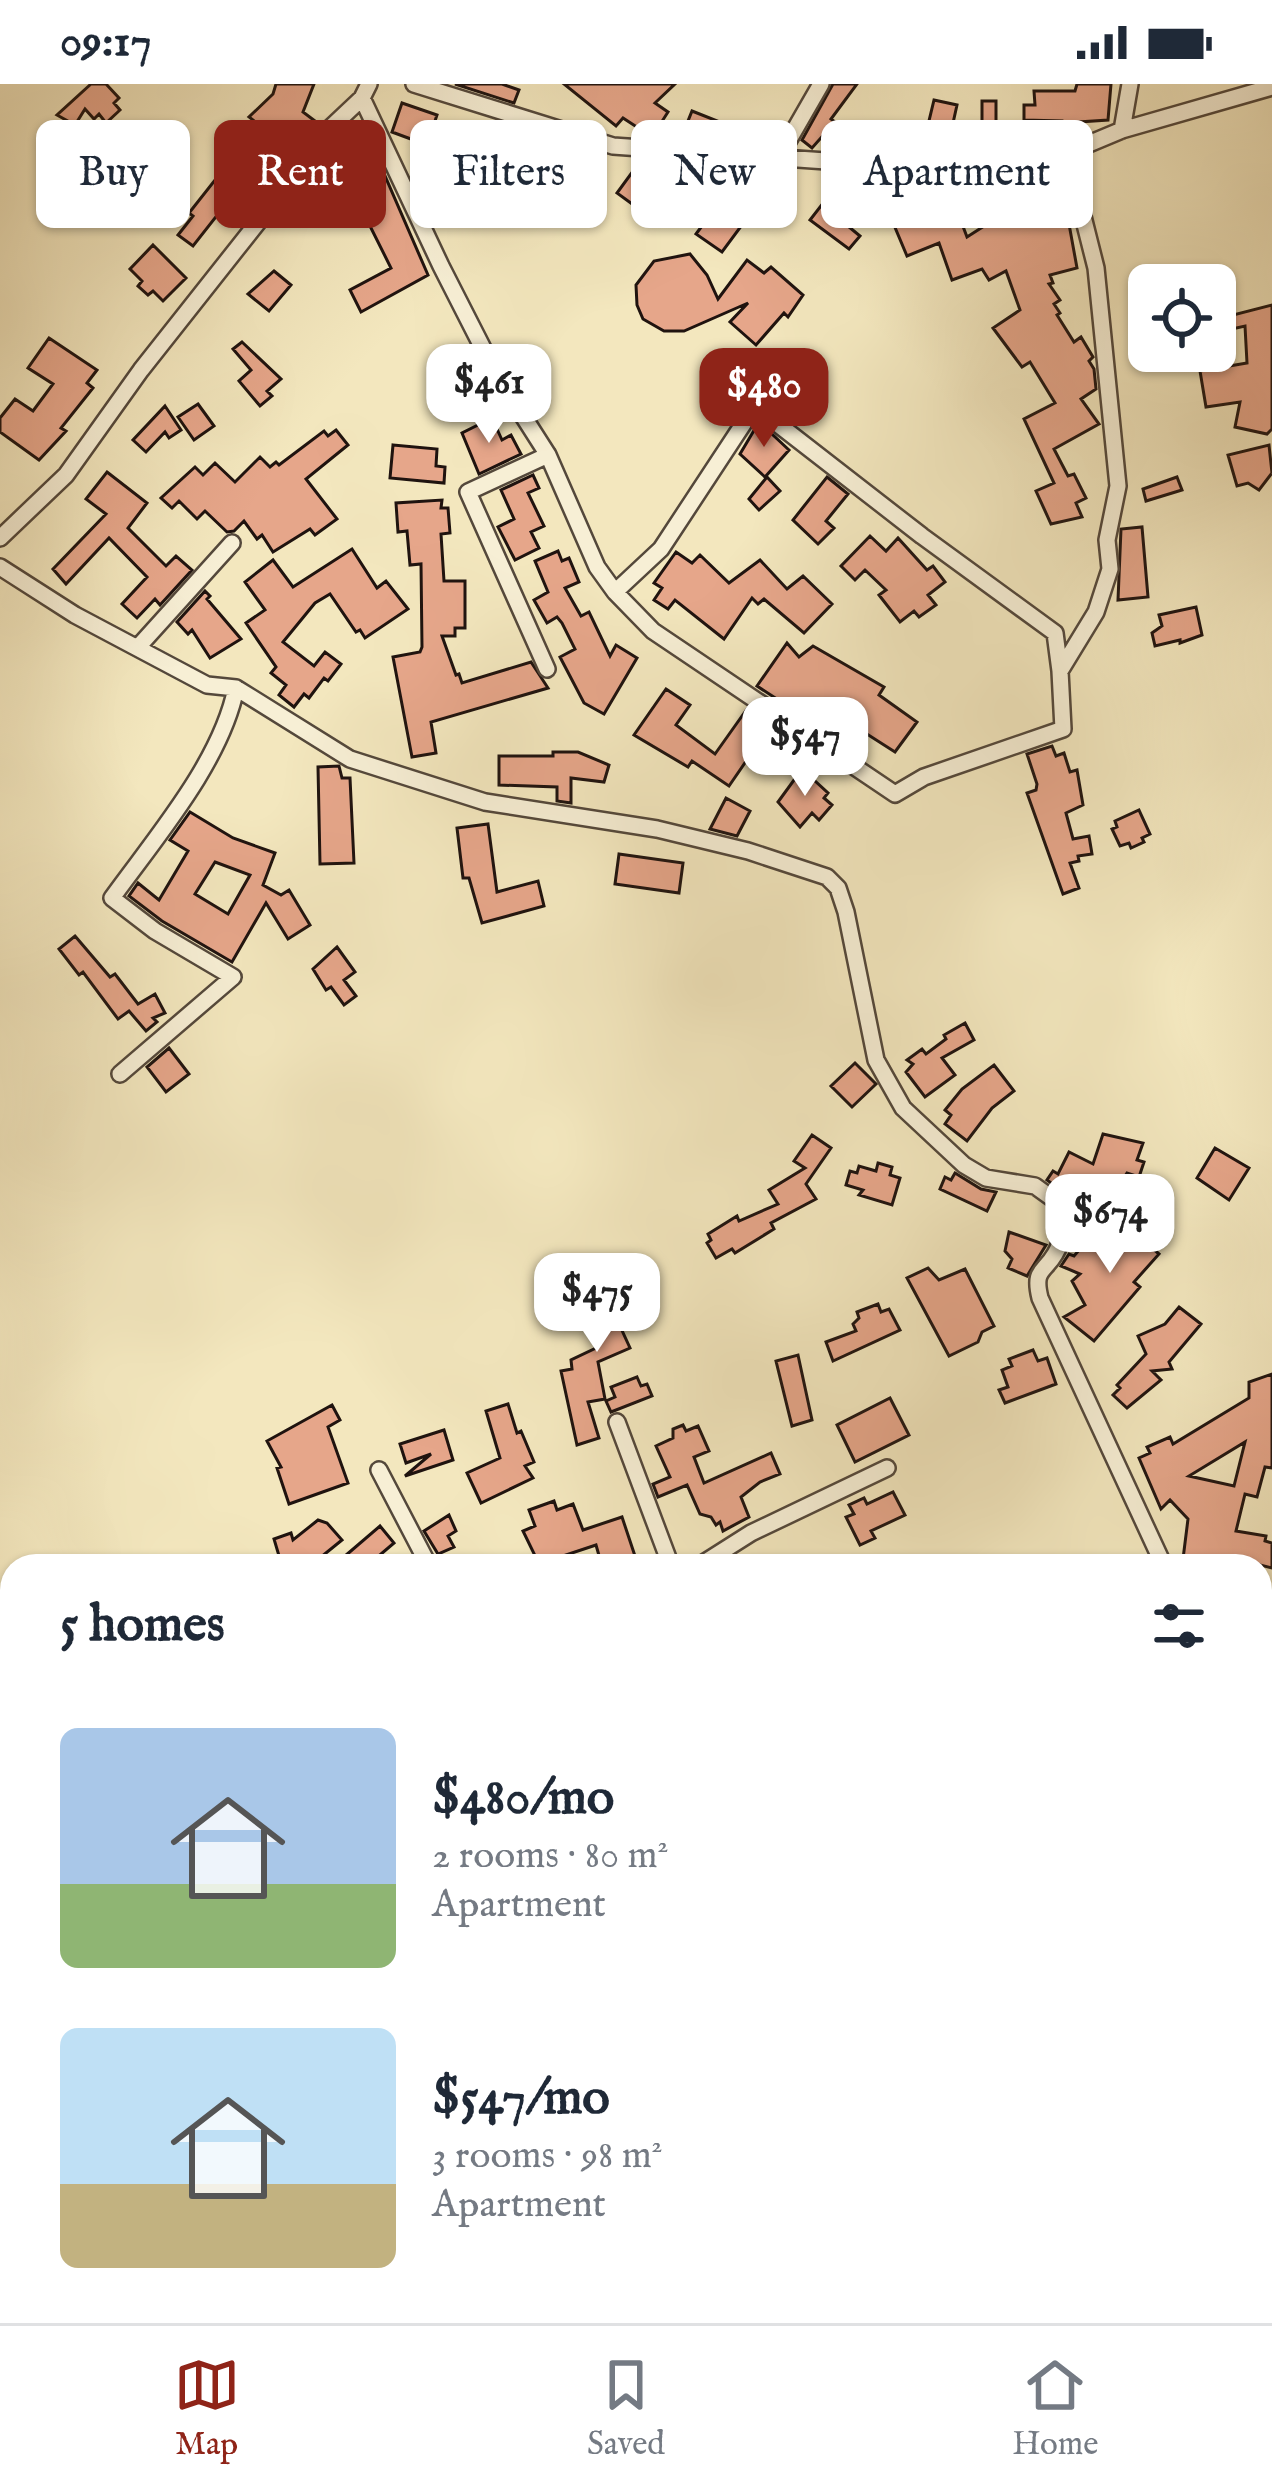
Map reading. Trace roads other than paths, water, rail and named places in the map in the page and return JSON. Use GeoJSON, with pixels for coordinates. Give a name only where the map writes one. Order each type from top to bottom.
{"type":"FeatureCollection","features":[{"type":"Feature","properties":{"kind":"street"},"geometry":{"type":"LineString","coordinates":[[414,84],[613,146],[631,147]]}},
{"type":"Feature","properties":{"kind":"street"},"geometry":{"type":"LineString","coordinates":[[797,126],[821,84]]}},
{"type":"Feature","properties":{"kind":"street"},"geometry":{"type":"LineString","coordinates":[[1123,130],[1130,84]]}},
{"type":"Feature","properties":{"kind":"street"},"geometry":{"type":"LineString","coordinates":[[1093,142],[1272,87]]}},
{"type":"Feature","properties":{"kind":"street"},"geometry":{"type":"LineString","coordinates":[[0,538],[66,475],[141,370],[278,198],[310,147],[366,91],[495,372],[548,455],[597,566],[615,592],[653,631],[896,794],[924,778],[1064,729],[1054,633],[922,536],[757,403],[661,549],[615,592]]}},
{"type":"Feature","properties":{"kind":"street"},"geometry":{"type":"LineString","coordinates":[[1060,671],[1096,612],[1110,569],[1107,540],[1118,486],[1096,268],[1086,228]]}},
{"type":"Feature","properties":{"kind":"street"},"geometry":{"type":"LineString","coordinates":[[547,669],[468,492],[548,455]]}},
{"type":"Feature","properties":{"kind":"street"},"geometry":{"type":"LineString","coordinates":[[139,646],[232,543]]}},
{"type":"Feature","properties":{"kind":"street"},"geometry":{"type":"LineString","coordinates":[[0,567],[75,615],[207,685],[236,688],[350,759],[485,802],[657,830],[748,851],[827,877],[838,888],[846,912],[876,1060],[903,1108],[964,1165],[986,1178],[1035,1186],[1060,1204],[1063,1226],[1055,1255],[1040,1269],[1036,1284],[1158,1554]]}},
{"type":"Feature","properties":{"kind":"street"},"geometry":{"type":"LineString","coordinates":[[120,1074],[233,977],[155,931],[112,898],[229,723],[236,688]]}},
{"type":"Feature","properties":{"kind":"street"},"geometry":{"type":"LineString","coordinates":[[617,1422],[666,1554]]}},
{"type":"Feature","properties":{"kind":"street"},"geometry":{"type":"LineString","coordinates":[[718,1554],[751,1533],[887,1468]]}},
{"type":"Feature","properties":{"kind":"street"},"geometry":{"type":"LineString","coordinates":[[379,1470],[423,1554]]}}]}
